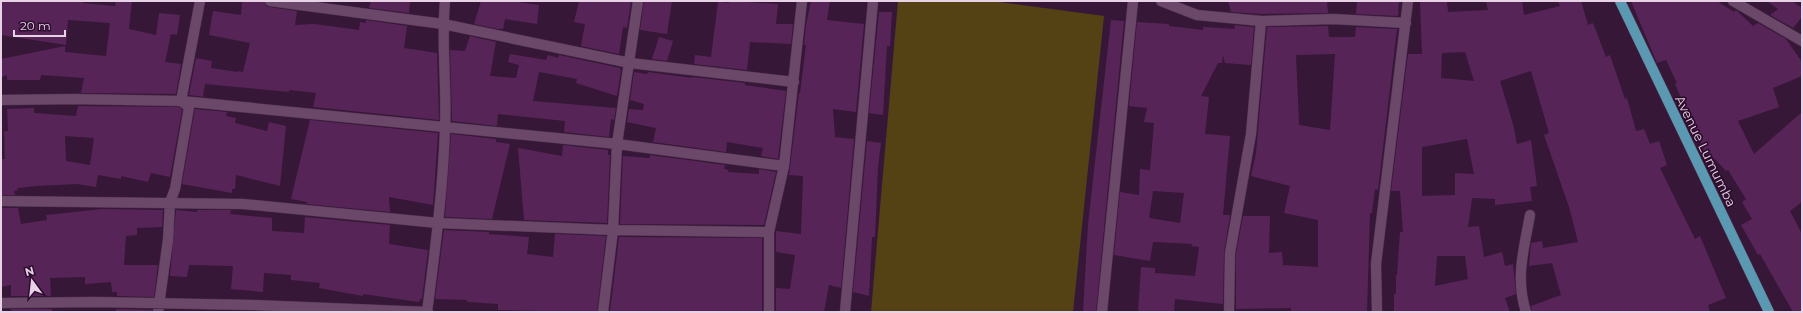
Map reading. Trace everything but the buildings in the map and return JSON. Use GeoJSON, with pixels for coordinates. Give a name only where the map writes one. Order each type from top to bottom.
{"type":"FeatureCollection","features":[{"type":"Feature","properties":{"kind":"main road","name":"Avenue Lumumba"},"geometry":{"type":"LineString","coordinates":[[1620,1],[1769,312]]}},
{"type":"Feature","properties":{"kind":"street"},"geometry":{"type":"LineString","coordinates":[[181,101],[200,1]]}},
{"type":"Feature","properties":{"kind":"street"},"geometry":{"type":"LineString","coordinates":[[270,1],[443,24],[630,63],[794,82]]}},
{"type":"Feature","properties":{"kind":"street"},"geometry":{"type":"LineString","coordinates":[[1,303],[16,301],[159,307],[428,312],[438,223],[445,127],[443,24],[445,1]]}},
{"type":"Feature","properties":{"kind":"street"},"geometry":{"type":"LineString","coordinates":[[603,312],[612,230],[617,144],[638,1]]}},
{"type":"Feature","properties":{"kind":"street"},"geometry":{"type":"LineString","coordinates":[[769,312],[770,232],[784,166],[802,1]]}},
{"type":"Feature","properties":{"kind":"street"},"geometry":{"type":"LineString","coordinates":[[846,312],[873,1]]}},
{"type":"Feature","properties":{"kind":"street"},"geometry":{"type":"LineString","coordinates":[[1102,312],[1133,1]]}},
{"type":"Feature","properties":{"kind":"street"},"geometry":{"type":"LineString","coordinates":[[1161,1],[1197,15],[1261,21],[1333,19],[1406,23]]}},
{"type":"Feature","properties":{"kind":"street"},"geometry":{"type":"LineString","coordinates":[[1377,312],[1376,264],[1408,1]]}},
{"type":"Feature","properties":{"kind":"street"},"geometry":{"type":"LineString","coordinates":[[1733,1],[1802,41]]}},
{"type":"Feature","properties":{"kind":"street"},"geometry":{"type":"LineString","coordinates":[[1229,312],[1230,253],[1251,134],[1261,21]]}},
{"type":"Feature","properties":{"kind":"street"},"geometry":{"type":"LineString","coordinates":[[1,100],[73,99],[181,101],[617,144],[784,166]]}},
{"type":"Feature","properties":{"kind":"street"},"geometry":{"type":"LineString","coordinates":[[159,307],[168,240],[170,202],[175,189],[190,107],[181,101]]}},
{"type":"Feature","properties":{"kind":"street"},"geometry":{"type":"LineString","coordinates":[[1,200],[244,204],[438,223],[612,230],[770,232]]}},
{"type":"Feature","properties":{"kind":"street"},"geometry":{"type":"LineString","coordinates":[[1526,312],[1521,297],[1520,269],[1530,215]]}},
{"type":"Feature","properties":{"kind":"shaded area"},"geometry":{"type":"Polygon","coordinates":[[[898,1],[991,1],[1104,16],[1073,312],[871,312],[898,1]]]}}]}
